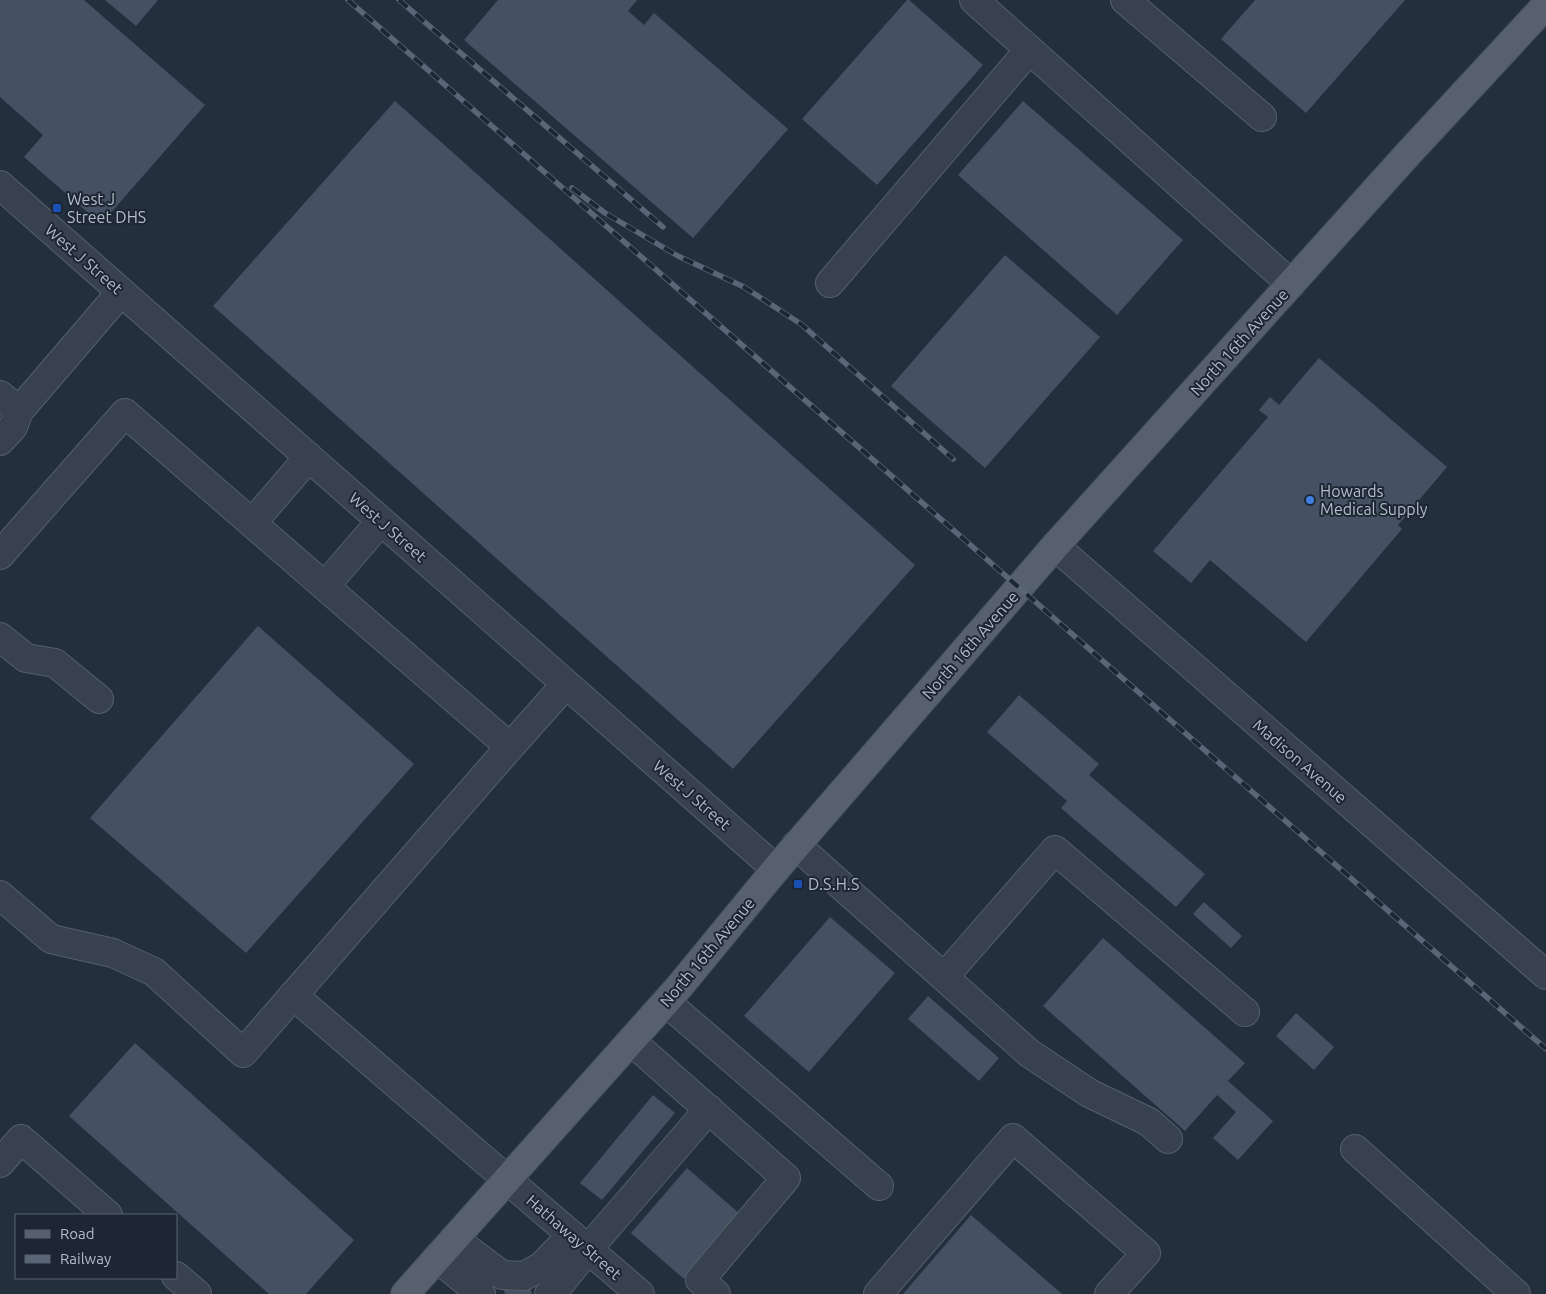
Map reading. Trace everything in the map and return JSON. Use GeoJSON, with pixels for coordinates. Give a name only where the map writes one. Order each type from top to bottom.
{"type":"FeatureCollection","features":[{"type":"Feature","properties":{"kind":"main road","name":"North 16th Avenue"},"geometry":{"type":"LineString","coordinates":[[405,1294],[666,1002],[796,845],[1055,546],[1406,154],[1546,5]]}},
{"type":"Feature","properties":{"kind":"street"},"geometry":{"type":"LineString","coordinates":[[974,0],[1291,284]]}},
{"type":"Feature","properties":{"kind":"street"},"geometry":{"type":"LineString","coordinates":[[1125,0],[1262,117]]}},
{"type":"Feature","properties":{"kind":"street"},"geometry":{"type":"LineString","coordinates":[[830,282],[1030,50]]}},
{"type":"Feature","properties":{"kind":"street","name":"West J Street"},"geometry":{"type":"LineString","coordinates":[[0,185],[776,869]]}},
{"type":"Feature","properties":{"kind":"street"},"geometry":{"type":"LineString","coordinates":[[0,442],[13,427],[9,403],[121,292]]}},
{"type":"Feature","properties":{"kind":"street"},"geometry":{"type":"LineString","coordinates":[[0,555],[125,412],[510,747]]}},
{"type":"Feature","properties":{"kind":"street"},"geometry":{"type":"LineString","coordinates":[[252,523],[309,457]]}},
{"type":"Feature","properties":{"kind":"street"},"geometry":{"type":"LineString","coordinates":[[325,586],[382,521]]}},
{"type":"Feature","properties":{"kind":"street","name":"Madison Avenue"},"geometry":{"type":"LineString","coordinates":[[1055,546],[1546,975]]}},
{"type":"Feature","properties":{"kind":"street"},"geometry":{"type":"LineString","coordinates":[[0,637],[26,658],[55,663],[99,699]]}},
{"type":"Feature","properties":{"kind":"street"},"geometry":{"type":"LineString","coordinates":[[0,895],[51,939],[113,953],[154,972],[243,1053],[566,684]]}},
{"type":"Feature","properties":{"kind":"street"},"geometry":{"type":"LineString","coordinates":[[796,845],[1029,1053],[1088,1092],[1150,1122],[1168,1139]]}},
{"type":"Feature","properties":{"kind":"street"},"geometry":{"type":"LineString","coordinates":[[944,977],[1055,850],[1244,1012]]}},
{"type":"Feature","properties":{"kind":"street","name":"Hathaway Street"},"geometry":{"type":"LineString","coordinates":[[293,995],[640,1294]]}},
{"type":"Feature","properties":{"kind":"street"},"geometry":{"type":"LineString","coordinates":[[666,1002],[879,1186]]}},
{"type":"Feature","properties":{"kind":"street"},"geometry":{"type":"LineString","coordinates":[[631,1041],[786,1178],[700,1280],[716,1294]]}},
{"type":"Feature","properties":{"kind":"street"},"geometry":{"type":"LineString","coordinates":[[446,1248],[502,1275],[524,1276],[580,1242],[709,1110]]}},
{"type":"Feature","properties":{"kind":"street"},"geometry":{"type":"LineString","coordinates":[[878,1294],[1013,1138],[1146,1252],[1109,1294]]}},
{"type":"Feature","properties":{"kind":"street"},"geometry":{"type":"LineString","coordinates":[[0,1163],[21,1139],[107,1214]]}},
{"type":"Feature","properties":{"kind":"street"},"geometry":{"type":"LineString","coordinates":[[1355,1148],[1516,1294]]}},
{"type":"Feature","properties":{"kind":"street"},"geometry":{"type":"LineString","coordinates":[[549,1294],[560,1284],[580,1242]]}},
{"type":"Feature","properties":{"kind":"street"},"geometry":{"type":"LineString","coordinates":[[446,1248],[482,1294]]}},
{"type":"Feature","properties":{"kind":"street"},"geometry":{"type":"LineString","coordinates":[[178,1278],[197,1294]]}},
{"type":"Feature","properties":{"kind":"building"},"geometry":{"type":"Polygon","coordinates":[[[0,0],[84,0],[205,105],[101,224],[24,157],[43,135],[0,97],[0,0]]]}},
{"type":"Feature","properties":{"kind":"building"},"geometry":{"type":"Polygon","coordinates":[[[105,0],[158,0],[136,26],[105,0]]]}},
{"type":"Feature","properties":{"kind":"building"},"geometry":{"type":"Polygon","coordinates":[[[498,0],[637,0],[628,11],[644,25],[654,13],[788,129],[693,238],[464,40],[498,0]]]}},
{"type":"Feature","properties":{"kind":"building"},"geometry":{"type":"Polygon","coordinates":[[[907,0],[983,65],[877,185],[802,119],[907,0]]]}},
{"type":"Feature","properties":{"kind":"building"},"geometry":{"type":"Polygon","coordinates":[[[1255,0],[1405,0],[1306,113],[1221,39],[1255,0]]]}},
{"type":"Feature","properties":{"kind":"building"},"geometry":{"type":"Polygon","coordinates":[[[395,101],[915,565],[733,769],[213,306],[395,101]]]}},
{"type":"Feature","properties":{"kind":"building"},"geometry":{"type":"Polygon","coordinates":[[[1023,101],[1183,240],[1117,315],[958,175],[1023,101]]]}},
{"type":"Feature","properties":{"kind":"building"},"geometry":{"type":"Polygon","coordinates":[[[1005,255],[1100,337],[985,468],[891,386],[1005,255]]]}},
{"type":"Feature","properties":{"kind":"building"},"geometry":{"type":"Polygon","coordinates":[[[1319,358],[1447,467],[1398,525],[1402,529],[1306,642],[1210,560],[1191,583],[1153,551],[1268,417],[1259,410],[1270,397],[1279,405],[1319,358]]]}},
{"type":"Feature","properties":{"kind":"building"},"geometry":{"type":"Polygon","coordinates":[[[258,626],[414,764],[246,953],[90,818],[258,626]]]}},
{"type":"Feature","properties":{"kind":"building"},"geometry":{"type":"Polygon","coordinates":[[[1019,695],[1099,764],[1089,775],[1205,874],[1176,907],[1061,808],[1067,801],[987,732],[1019,695]]]}},
{"type":"Feature","properties":{"kind":"building"},"geometry":{"type":"Polygon","coordinates":[[[1204,902],[1242,936],[1231,948],[1193,914],[1204,902]]]}},
{"type":"Feature","properties":{"kind":"building"},"geometry":{"type":"Polygon","coordinates":[[[830,917],[895,973],[809,1072],[744,1016],[830,917]]]}},
{"type":"Feature","properties":{"kind":"building"},"geometry":{"type":"Polygon","coordinates":[[[1103,938],[1245,1063],[1228,1081],[1273,1121],[1238,1160],[1213,1138],[1236,1112],[1217,1095],[1185,1131],[1043,1006],[1103,938]]]}},
{"type":"Feature","properties":{"kind":"building"},"geometry":{"type":"Polygon","coordinates":[[[928,996],[999,1058],[979,1081],[908,1019],[928,996]]]}},
{"type":"Feature","properties":{"kind":"building"},"geometry":{"type":"Polygon","coordinates":[[[1296,1013],[1334,1047],[1314,1070],[1276,1036],[1296,1013]]]}},
{"type":"Feature","properties":{"kind":"building"},"geometry":{"type":"Polygon","coordinates":[[[135,1043],[354,1240],[306,1294],[269,1294],[69,1116],[135,1043]]]}},
{"type":"Feature","properties":{"kind":"building"},"geometry":{"type":"Polygon","coordinates":[[[653,1095],[675,1113],[602,1200],[580,1183],[653,1095]]]}},
{"type":"Feature","properties":{"kind":"building"},"geometry":{"type":"Polygon","coordinates":[[[687,1168],[740,1214],[684,1279],[631,1233],[687,1168]]]}},
{"type":"Feature","properties":{"kind":"building"},"geometry":{"type":"Polygon","coordinates":[[[971,1215],[1062,1294],[903,1294],[971,1215]]]}},
{"type":"Feature","properties":{"kind":"building"},"geometry":{"type":"Polygon","coordinates":[[[529,1282],[532,1294],[505,1294],[504,1290],[529,1282]]]}},
{"type":"Feature","properties":{"kind":"railway"},"geometry":{"type":"LineString","coordinates":[[348,0],[1546,1049]]}},
{"type":"Feature","properties":{"kind":"railway"},"geometry":{"type":"LineString","coordinates":[[399,0],[663,227]]}},
{"type":"Feature","properties":{"kind":"railway"},"geometry":{"type":"LineString","coordinates":[[572,188],[605,213],[678,256],[744,287],[801,324],[953,459]]}},
{"type":"Feature","properties":{"kind":"place","name":"West J Street DHS"},"geometry":{"type":"Point","coordinates":[57,208]}},
{"type":"Feature","properties":{"kind":"place","name":"Howards Medical Supply"},"geometry":{"type":"Point","coordinates":[1310,500]}},
{"type":"Feature","properties":{"kind":"place","name":"D.S.H.S"},"geometry":{"type":"Point","coordinates":[798,884]}}]}
